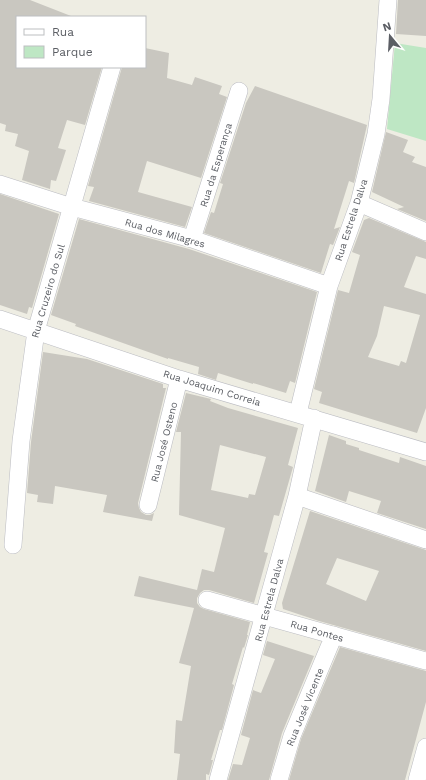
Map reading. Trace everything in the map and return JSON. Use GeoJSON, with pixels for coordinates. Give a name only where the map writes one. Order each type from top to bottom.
{"type":"FeatureCollection","features":[{"type":"Feature","properties":{"kind":"street","name":"Rua Estrela Dalva"},"geometry":{"type":"LineString","coordinates":[[218,780],[297,496],[306,415],[329,286],[359,203],[376,134],[381,99],[388,0]]}},
{"type":"Feature","properties":{"kind":"street","name":"Rua Cruzeiro do Sul"},"geometry":{"type":"LineString","coordinates":[[13,545],[21,441],[36,331],[112,68]]}},
{"type":"Feature","properties":{"kind":"street","name":"Rua da Esperança"},"geometry":{"type":"LineString","coordinates":[[192,239],[239,91]]}},
{"type":"Feature","properties":{"kind":"street","name":"Rua dos Milagres"},"geometry":{"type":"LineString","coordinates":[[0,184],[72,207],[192,239],[329,286]]}},
{"type":"Feature","properties":{"kind":"street"},"geometry":{"type":"LineString","coordinates":[[359,203],[426,232]]}},
{"type":"Feature","properties":{"kind":"street","name":"Rua Joaquim Correia"},"geometry":{"type":"LineString","coordinates":[[0,319],[180,379],[426,451]]}},
{"type":"Feature","properties":{"kind":"street","name":"Rua José Osteno"},"geometry":{"type":"LineString","coordinates":[[148,505],[180,379]]}},
{"type":"Feature","properties":{"kind":"street"},"geometry":{"type":"LineString","coordinates":[[297,496],[426,540]]}},
{"type":"Feature","properties":{"kind":"street","name":"Rua Pontes"},"geometry":{"type":"LineString","coordinates":[[207,600],[426,661]]}},
{"type":"Feature","properties":{"kind":"street","name":"Rua José Vicente"},"geometry":{"type":"LineString","coordinates":[[279,780],[292,736],[334,635]]}},
{"type":"Feature","properties":{"kind":"street"},"geometry":{"type":"LineString","coordinates":[[417,780],[426,748]]}},
{"type":"Feature","properties":{"kind":"green space"},"geometry":{"type":"Polygon","coordinates":[[[395,43],[426,48],[426,141],[387,129],[395,43]]]}},
{"type":"Feature","properties":{"kind":"building"},"geometry":{"type":"Polygon","coordinates":[[[0,0],[30,0],[71,16],[16,16],[16,68],[102,68],[85,125],[67,120],[58,148],[66,150],[56,181],[51,180],[50,189],[22,180],[29,151],[15,146],[18,134],[5,131],[6,125],[0,123],[0,0]]]}},
{"type":"Feature","properties":{"kind":"building"},"geometry":{"type":"Polygon","coordinates":[[[398,0],[426,0],[426,36],[396,34],[398,0]]]}},
{"type":"Feature","properties":{"kind":"building"},"geometry":{"type":"Polygon","coordinates":[[[146,48],[169,53],[167,78],[192,85],[195,77],[222,86],[219,94],[227,97],[201,178],[147,161],[138,192],[192,207],[185,227],[89,201],[94,187],[88,186],[122,68],[146,68],[146,48]]]}},
{"type":"Feature","properties":{"kind":"building"},"geometry":{"type":"Polygon","coordinates":[[[255,86],[367,125],[354,183],[349,181],[334,229],[340,227],[333,245],[330,244],[321,273],[204,233],[211,212],[214,213],[223,184],[220,183],[246,103],[255,86]]]}},
{"type":"Feature","properties":{"kind":"building"},"geometry":{"type":"Polygon","coordinates":[[[386,132],[408,140],[403,152],[415,157],[412,162],[426,167],[426,221],[397,209],[404,207],[372,192],[386,132]]]}},
{"type":"Feature","properties":{"kind":"building"},"geometry":{"type":"Polygon","coordinates":[[[0,194],[59,214],[32,308],[29,307],[27,314],[0,305],[0,194]]]}},
{"type":"Feature","properties":{"kind":"building"},"geometry":{"type":"Polygon","coordinates":[[[369,218],[426,242],[426,259],[416,256],[404,287],[426,294],[426,408],[417,433],[319,403],[322,392],[314,389],[338,290],[349,293],[360,255],[352,252],[364,220],[369,218]],[[384,306],[377,336],[368,357],[399,366],[401,361],[406,363],[420,315],[384,306]]]}},
{"type":"Feature","properties":{"kind":"building"},"geometry":{"type":"Polygon","coordinates":[[[79,219],[189,249],[317,292],[295,383],[290,381],[286,393],[218,373],[216,380],[198,374],[199,367],[168,359],[75,326],[76,324],[51,315],[79,219]]]}},
{"type":"Feature","properties":{"kind":"building"},"geometry":{"type":"Polygon","coordinates":[[[43,352],[87,359],[163,384],[163,388],[166,388],[138,503],[141,512],[146,515],[154,513],[152,521],[103,512],[107,495],[55,486],[53,504],[37,502],[38,495],[27,493],[31,442],[43,352]]]}},
{"type":"Feature","properties":{"kind":"building"},"geometry":{"type":"Polygon","coordinates":[[[186,393],[211,399],[210,401],[228,408],[298,428],[288,465],[293,467],[279,516],[274,515],[264,552],[268,553],[254,603],[209,590],[204,590],[197,598],[197,603],[204,609],[250,622],[248,635],[232,684],[234,685],[222,730],[220,730],[211,760],[213,760],[209,775],[206,774],[206,780],[177,780],[180,754],[174,753],[176,720],[182,721],[191,666],[179,663],[194,608],[134,596],[139,576],[197,590],[202,569],[214,572],[225,528],[179,515],[181,432],[176,432],[186,393]],[[220,445],[211,490],[248,498],[249,494],[255,495],[266,457],[220,445]]]}},
{"type":"Feature","properties":{"kind":"building"},"geometry":{"type":"Polygon","coordinates":[[[329,435],[346,441],[346,444],[359,448],[359,450],[399,463],[400,457],[426,466],[426,529],[377,513],[381,501],[349,491],[346,502],[315,491],[329,435]]]}},
{"type":"Feature","properties":{"kind":"building"},"geometry":{"type":"Polygon","coordinates":[[[310,511],[426,550],[426,651],[319,621],[283,609],[282,603],[310,511]],[[337,558],[326,584],[366,601],[379,571],[337,558]]]}},
{"type":"Feature","properties":{"kind":"building"},"geometry":{"type":"Polygon","coordinates":[[[267,641],[314,656],[282,733],[269,780],[228,780],[233,764],[242,765],[250,738],[241,735],[253,690],[261,693],[275,659],[263,655],[267,641]]]}},
{"type":"Feature","properties":{"kind":"building"},"geometry":{"type":"Polygon","coordinates":[[[340,647],[426,671],[426,702],[405,780],[289,780],[301,739],[340,647]]]}}]}
